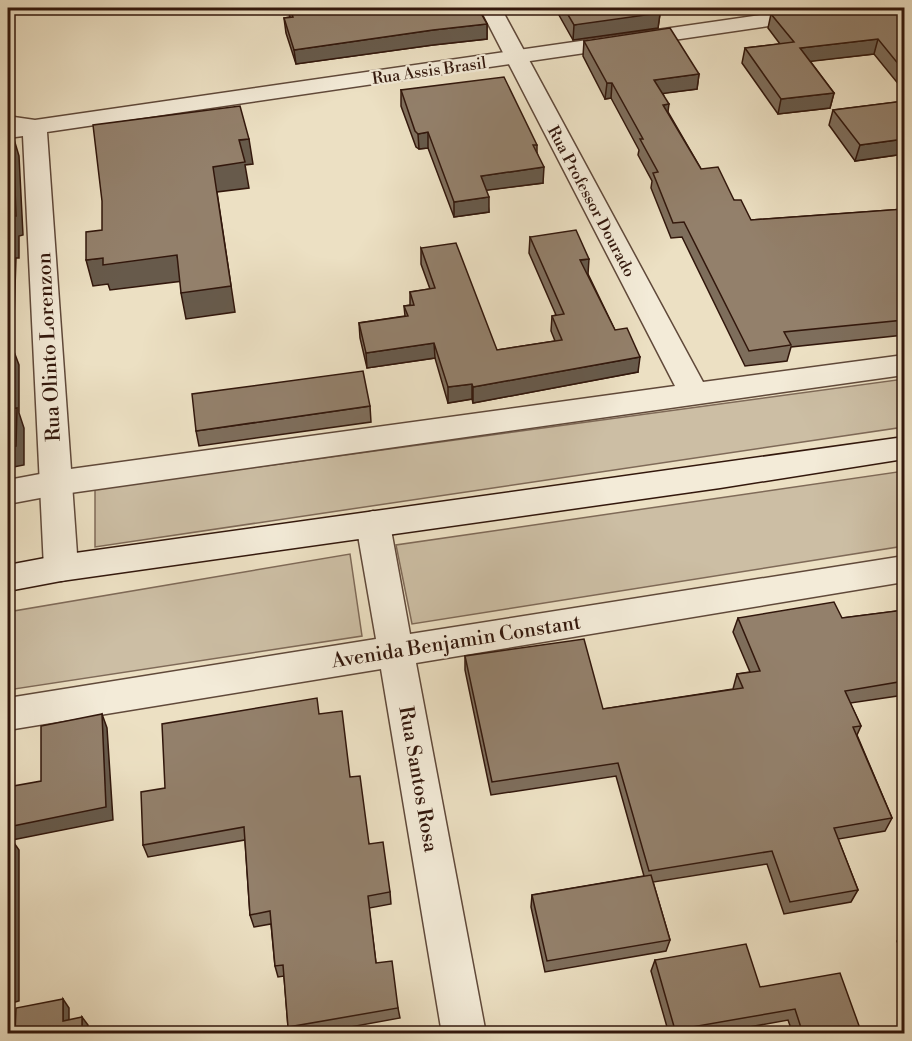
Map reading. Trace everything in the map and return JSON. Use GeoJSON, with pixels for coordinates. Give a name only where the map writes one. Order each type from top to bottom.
{"type":"FeatureCollection","features":[{"type":"Feature","properties":{"kind":"street","name":"Rua Professor Dourado"},"geometry":{"type":"LineString","coordinates":[[490,8],[694,394]]}},
{"type":"Feature","properties":{"kind":"street","name":"Rua Assis Brasil"},"geometry":{"type":"LineString","coordinates":[[17,127],[850,8]]}},
{"type":"Feature","properties":{"kind":"street","name":"Rua Olinto Lorenzon"},"geometry":{"type":"LineString","coordinates":[[17,127],[56,483],[61,568]]}},
{"type":"Feature","properties":{"kind":"street"},"geometry":{"type":"LineString","coordinates":[[8,492],[56,483],[904,365]]}},
{"type":"Feature","properties":{"kind":"street"},"geometry":{"type":"LineString","coordinates":[[8,578],[61,568],[904,448]]}},
{"type":"Feature","properties":{"kind":"street","name":"Rua Santos Rosa"},"geometry":{"type":"LineString","coordinates":[[374,524],[464,1034]]}},
{"type":"Feature","properties":{"kind":"street","name":"Avenida Benjamin Constant"},"geometry":{"type":"LineString","coordinates":[[8,714],[904,569]]}},
{"type":"Feature","properties":{"kind":"shaded area"},"geometry":{"type":"Polygon","coordinates":[[[904,379],[904,427],[95,547],[95,489],[904,379]]]}},
{"type":"Feature","properties":{"kind":"shaded area"},"geometry":{"type":"Polygon","coordinates":[[[904,471],[904,546],[412,624],[396,545],[904,471]]]}},
{"type":"Feature","properties":{"kind":"shaded area"},"geometry":{"type":"Polygon","coordinates":[[[350,554],[362,636],[8,690],[8,612],[350,554]]]}},
{"type":"Feature","properties":{"kind":"building"},"geometry":{"type":"Polygon","coordinates":[[[290,8],[478,8],[487,24],[294,50],[284,18],[293,17],[290,8]]]}},
{"type":"Feature","properties":{"kind":"building"},"geometry":{"type":"Polygon","coordinates":[[[564,8],[656,8],[660,13],[574,25],[564,8]]]}},
{"type":"Feature","properties":{"kind":"building"},"geometry":{"type":"Polygon","coordinates":[[[814,8],[904,8],[904,71],[878,39],[800,48],[834,93],[781,99],[745,48],[794,42],[771,14],[814,8]]]}},
{"type":"Feature","properties":{"kind":"building"},"geometry":{"type":"Polygon","coordinates":[[[670,28],[699,74],[654,80],[669,104],[663,105],[701,169],[718,167],[734,200],[741,200],[751,220],[904,209],[904,320],[784,332],[791,345],[749,351],[684,222],[673,223],[653,173],[658,172],[640,139],[643,139],[612,83],[607,83],[584,41],[670,28]]]}},
{"type":"Feature","properties":{"kind":"building"},"geometry":{"type":"Polygon","coordinates":[[[504,77],[537,145],[533,145],[544,167],[481,176],[489,197],[454,202],[428,132],[418,134],[415,131],[401,90],[504,77]]]}},
{"type":"Feature","properties":{"kind":"building"},"geometry":{"type":"Polygon","coordinates":[[[904,101],[904,139],[860,145],[833,110],[904,101]]]}},
{"type":"Feature","properties":{"kind":"building"},"geometry":{"type":"Polygon","coordinates":[[[240,106],[249,139],[239,140],[245,162],[213,167],[231,286],[181,293],[177,255],[103,265],[103,258],[86,260],[86,232],[102,230],[102,201],[93,125],[240,106]]]}},
{"type":"Feature","properties":{"kind":"building"},"geometry":{"type":"Polygon","coordinates":[[[13,136],[16,216],[13,216],[12,238],[9,239],[8,289],[8,137],[13,136]]]}},
{"type":"Feature","properties":{"kind":"building"},"geometry":{"type":"Polygon","coordinates":[[[576,230],[589,259],[580,260],[615,330],[627,328],[640,357],[473,387],[472,384],[448,387],[434,343],[366,353],[359,323],[408,316],[404,306],[414,305],[410,292],[435,288],[421,248],[456,243],[497,350],[562,340],[552,316],[564,314],[530,237],[576,230]]]}},
{"type":"Feature","properties":{"kind":"building"},"geometry":{"type":"Polygon","coordinates":[[[12,345],[11,409],[17,408],[16,446],[8,447],[8,346],[12,345]]]}},
{"type":"Feature","properties":{"kind":"building"},"geometry":{"type":"Polygon","coordinates":[[[363,371],[370,406],[196,431],[192,394],[363,371]]]}},
{"type":"Feature","properties":{"kind":"building"},"geometry":{"type":"Polygon","coordinates":[[[834,602],[842,618],[904,610],[904,681],[845,691],[861,726],[853,727],[892,818],[834,828],[858,890],[790,902],[772,851],[649,871],[618,763],[492,782],[465,656],[584,639],[603,709],[743,688],[737,674],[760,671],[738,618],[834,602]]]}},
{"type":"Feature","properties":{"kind":"building"},"geometry":{"type":"Polygon","coordinates":[[[317,698],[319,714],[342,711],[350,777],[360,776],[369,844],[383,842],[390,892],[368,896],[376,963],[392,961],[398,1008],[288,1027],[283,965],[275,966],[270,911],[250,915],[244,827],[143,845],[141,792],[165,788],[162,724],[317,698]]]}},
{"type":"Feature","properties":{"kind":"building"},"geometry":{"type":"Polygon","coordinates":[[[102,714],[106,807],[8,827],[8,787],[41,781],[41,726],[102,714]]]}},
{"type":"Feature","properties":{"kind":"building"},"geometry":{"type":"Polygon","coordinates":[[[8,838],[11,838],[11,990],[8,991],[8,838]]]}},
{"type":"Feature","properties":{"kind":"building"},"geometry":{"type":"Polygon","coordinates":[[[651,875],[670,940],[547,961],[532,895],[651,875]]]}},
{"type":"Feature","properties":{"kind":"building"},"geometry":{"type":"Polygon","coordinates":[[[746,944],[760,987],[840,973],[862,1034],[803,1034],[795,1009],[675,1030],[655,960],[746,944]]]}},
{"type":"Feature","properties":{"kind":"building"},"geometry":{"type":"Polygon","coordinates":[[[63,999],[63,1021],[82,1017],[82,1034],[15,1034],[16,1008],[63,999]]]}}]}
